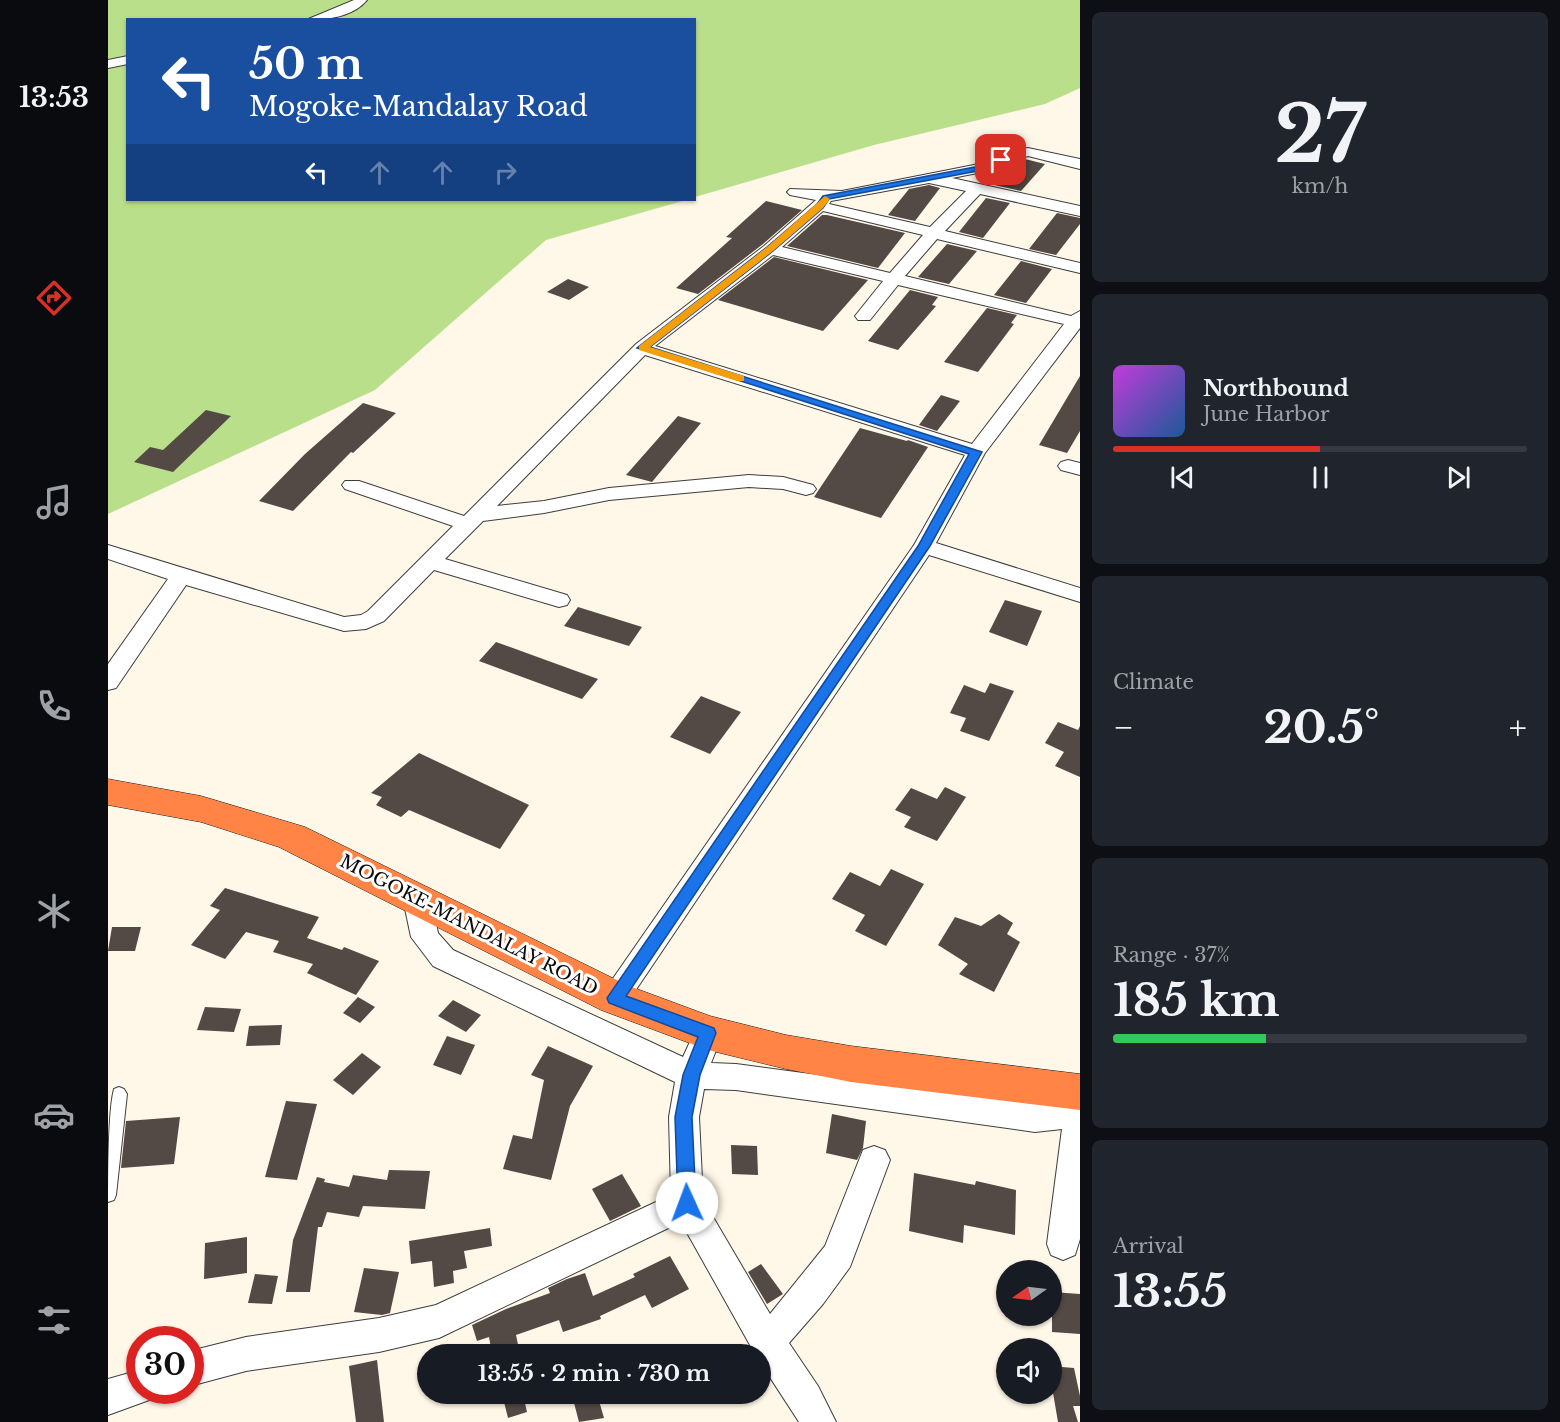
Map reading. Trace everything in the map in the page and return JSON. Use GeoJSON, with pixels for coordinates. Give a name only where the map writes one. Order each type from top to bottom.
{"type":"FeatureCollection","features":[{"type":"Feature","properties":{"kind":"highway","name":"MOGOKE-MANDALAY ROAD"},"geometry":{"type":"LineString","coordinates":[[108,792],[160,798],[240,818],[292,837],[615,998],[708,1033],[786,1052],[851,1064],[1080,1092]]}},
{"type":"Feature","properties":{"kind":"street"},"geometry":{"type":"LineString","coordinates":[[318,18],[354,6],[361,0]]}},
{"type":"Feature","properties":{"kind":"street"},"geometry":{"type":"LineString","coordinates":[[108,64],[126,60]]}},
{"type":"Feature","properties":{"kind":"street"},"geometry":{"type":"LineString","coordinates":[[108,552],[344,624],[357,624],[376,616],[642,348],[770,249],[823,202],[983,168],[1017,154],[1028,152],[1080,164]]}},
{"type":"Feature","properties":{"kind":"street"},"geometry":{"type":"LineString","coordinates":[[929,178],[1080,211]]}},
{"type":"Feature","properties":{"kind":"street"},"geometry":{"type":"LineString","coordinates":[[864,316],[891,280],[933,232],[976,189]]}},
{"type":"Feature","properties":{"kind":"street"},"geometry":{"type":"LineString","coordinates":[[795,192],[823,202],[933,232],[1080,268]]}},
{"type":"Feature","properties":{"kind":"street"},"geometry":{"type":"LineString","coordinates":[[615,998],[924,546],[976,452],[1078,319],[891,280],[770,249]]}},
{"type":"Feature","properties":{"kind":"street"},"geometry":{"type":"LineString","coordinates":[[642,348],[976,452]]}},
{"type":"Feature","properties":{"kind":"street"},"geometry":{"type":"LineString","coordinates":[[352,485],[472,519],[609,494],[749,481],[783,483],[806,489]]}},
{"type":"Feature","properties":{"kind":"street"},"geometry":{"type":"LineString","coordinates":[[924,546],[1080,595]]}},
{"type":"Feature","properties":{"kind":"street"},"geometry":{"type":"LineString","coordinates":[[430,562],[560,600]]}},
{"type":"Feature","properties":{"kind":"street"},"geometry":{"type":"LineString","coordinates":[[108,682],[181,576]]}},
{"type":"Feature","properties":{"kind":"street"},"geometry":{"type":"LineString","coordinates":[[417,899],[425,937],[443,958],[691,1075],[736,1077],[1035,1118],[1080,1114],[1064,1244]]}},
{"type":"Feature","properties":{"kind":"street"},"geometry":{"type":"LineString","coordinates":[[708,1033],[691,1075],[684,1117],[687,1203],[767,1342],[806,1398],[818,1422]]}},
{"type":"Feature","properties":{"kind":"street"},"geometry":{"type":"LineString","coordinates":[[767,1342],[811,1292],[838,1256],[874,1160]]}},
{"type":"Feature","properties":{"kind":"street"},"geometry":{"type":"LineString","coordinates":[[204,1365],[246,1354],[380,1335],[439,1321],[687,1203]]}},
{"type":"Feature","properties":{"kind":"street"},"geometry":{"type":"LineString","coordinates":[[108,1397],[126,1391]]}},
{"type":"Feature","properties":{"kind":"lane"},"geometry":{"type":"LineString","coordinates":[[108,1195],[119,1094]]}},
{"type":"Feature","properties":{"kind":"green space"},"geometry":{"type":"Polygon","coordinates":[[[108,0],[1080,0],[1080,88],[1045,104],[874,145],[696,197],[696,18],[126,18],[126,201],[682,201],[546,240],[375,390],[108,514],[108,0]]]}},
{"type":"Feature","properties":{"kind":"building"},"geometry":{"type":"Polygon","coordinates":[[[1025,159],[1045,164],[1021,191],[994,185],[1014,164],[1025,159]]]}},
{"type":"Feature","properties":{"kind":"building"},"geometry":{"type":"Polygon","coordinates":[[[929,185],[940,188],[915,221],[888,215],[909,189],[929,185]]]}},
{"type":"Feature","properties":{"kind":"building"},"geometry":{"type":"Polygon","coordinates":[[[986,198],[1010,203],[983,238],[959,232],[986,198]]]}},
{"type":"Feature","properties":{"kind":"building"},"geometry":{"type":"Polygon","coordinates":[[[766,201],[802,210],[763,244],[698,294],[676,288],[732,238],[726,237],[766,201]]]}},
{"type":"Feature","properties":{"kind":"building"},"geometry":{"type":"Polygon","coordinates":[[[1057,213],[1080,218],[1080,224],[1056,255],[1029,249],[1057,213]]]}},
{"type":"Feature","properties":{"kind":"building"},"geometry":{"type":"Polygon","coordinates":[[[822,215],[905,233],[878,268],[787,246],[822,215]]]}},
{"type":"Feature","properties":{"kind":"building"},"geometry":{"type":"Polygon","coordinates":[[[947,244],[977,251],[949,284],[918,277],[947,244]]]}},
{"type":"Feature","properties":{"kind":"building"},"geometry":{"type":"Polygon","coordinates":[[[774,257],[868,280],[823,331],[718,300],[774,257]]]}},
{"type":"Feature","properties":{"kind":"building"},"geometry":{"type":"Polygon","coordinates":[[[1021,261],[1052,269],[1026,303],[994,295],[1021,261]]]}},
{"type":"Feature","properties":{"kind":"building"},"geometry":{"type":"Polygon","coordinates":[[[568,279],[589,287],[569,300],[547,292],[568,279]]]}},
{"type":"Feature","properties":{"kind":"building"},"geometry":{"type":"Polygon","coordinates":[[[910,290],[938,297],[932,305],[936,306],[898,350],[868,341],[910,290]]]}},
{"type":"Feature","properties":{"kind":"building"},"geometry":{"type":"Polygon","coordinates":[[[987,308],[1017,315],[1011,323],[1014,324],[978,372],[944,362],[987,308]]]}},
{"type":"Feature","properties":{"kind":"building"},"geometry":{"type":"Polygon","coordinates":[[[1080,376],[1080,431],[1067,453],[1039,445],[1080,376]]]}},
{"type":"Feature","properties":{"kind":"building"},"geometry":{"type":"Polygon","coordinates":[[[941,395],[960,401],[937,431],[919,425],[941,395]]]}},
{"type":"Feature","properties":{"kind":"building"},"geometry":{"type":"Polygon","coordinates":[[[363,403],[396,413],[353,453],[351,452],[293,511],[259,501],[305,454],[363,403]]]}},
{"type":"Feature","properties":{"kind":"building"},"geometry":{"type":"Polygon","coordinates":[[[206,410],[231,416],[173,472],[134,462],[150,447],[163,450],[206,410]]]}},
{"type":"Feature","properties":{"kind":"building"},"geometry":{"type":"Polygon","coordinates":[[[678,416],[701,423],[652,482],[626,475],[678,416]]]}},
{"type":"Feature","properties":{"kind":"building"},"geometry":{"type":"Polygon","coordinates":[[[860,428],[928,447],[881,518],[814,497],[860,428]]]}},
{"type":"Feature","properties":{"kind":"building"},"geometry":{"type":"Polygon","coordinates":[[[1005,600],[1042,611],[1027,646],[989,632],[1005,600]]]}},
{"type":"Feature","properties":{"kind":"building"},"geometry":{"type":"Polygon","coordinates":[[[578,607],[642,627],[629,646],[564,626],[578,607]]]}},
{"type":"Feature","properties":{"kind":"building"},"geometry":{"type":"Polygon","coordinates":[[[496,642],[598,679],[582,699],[479,661],[496,642]]]}},
{"type":"Feature","properties":{"kind":"building"},"geometry":{"type":"Polygon","coordinates":[[[990,683],[1014,691],[989,741],[960,731],[966,718],[950,713],[964,685],[985,693],[990,683]]]}},
{"type":"Feature","properties":{"kind":"building"},"geometry":{"type":"Polygon","coordinates":[[[701,696],[741,712],[710,754],[670,737],[701,696]]]}},
{"type":"Feature","properties":{"kind":"building"},"geometry":{"type":"Polygon","coordinates":[[[1058,722],[1078,730],[1080,726],[1080,777],[1055,766],[1064,752],[1045,743],[1058,722]]]}},
{"type":"Feature","properties":{"kind":"building"},"geometry":{"type":"Polygon","coordinates":[[[419,753],[529,805],[500,849],[409,810],[401,817],[376,805],[382,797],[371,793],[419,753]]]}},
{"type":"Feature","properties":{"kind":"building"},"geometry":{"type":"Polygon","coordinates":[[[945,787],[966,797],[937,841],[904,827],[911,817],[895,810],[911,788],[937,799],[945,787]]]}},
{"type":"Feature","properties":{"kind":"building"},"geometry":{"type":"Polygon","coordinates":[[[891,869],[924,884],[886,946],[855,931],[865,915],[832,899],[850,872],[880,886],[891,869]]]}},
{"type":"Feature","properties":{"kind":"building"},"geometry":{"type":"Polygon","coordinates":[[[225,888],[319,917],[307,938],[342,950],[344,947],[379,961],[356,995],[307,973],[313,964],[273,952],[279,941],[246,932],[225,959],[191,945],[220,910],[210,906],[225,888]]]}},
{"type":"Feature","properties":{"kind":"building"},"geometry":{"type":"Polygon","coordinates":[[[999,914],[1013,923],[1007,934],[1020,942],[994,992],[959,974],[968,964],[938,945],[955,917],[981,926],[999,914]]]}},
{"type":"Feature","properties":{"kind":"building"},"geometry":{"type":"Polygon","coordinates":[[[112,927],[141,927],[135,951],[108,951],[112,927]]]}},
{"type":"Feature","properties":{"kind":"building"},"geometry":{"type":"Polygon","coordinates":[[[358,997],[375,1007],[360,1023],[343,1013],[358,997]]]}},
{"type":"Feature","properties":{"kind":"building"},"geometry":{"type":"Polygon","coordinates":[[[453,1000],[481,1015],[466,1032],[438,1016],[453,1000]]]}},
{"type":"Feature","properties":{"kind":"building"},"geometry":{"type":"Polygon","coordinates":[[[205,1007],[241,1009],[234,1032],[197,1030],[205,1007]]]}},
{"type":"Feature","properties":{"kind":"building"},"geometry":{"type":"Polygon","coordinates":[[[282,1025],[280,1045],[246,1046],[249,1026],[282,1025]]]}},
{"type":"Feature","properties":{"kind":"building"},"geometry":{"type":"Polygon","coordinates":[[[447,1036],[475,1045],[461,1075],[433,1065],[447,1036]]]}},
{"type":"Feature","properties":{"kind":"building"},"geometry":{"type":"Polygon","coordinates":[[[548,1046],[593,1066],[570,1106],[551,1180],[503,1169],[513,1135],[532,1139],[544,1080],[531,1075],[548,1046]]]}},
{"type":"Feature","properties":{"kind":"building"},"geometry":{"type":"Polygon","coordinates":[[[362,1053],[381,1067],[353,1095],[333,1080],[362,1053]]]}},
{"type":"Feature","properties":{"kind":"building"},"geometry":{"type":"Polygon","coordinates":[[[286,1101],[317,1104],[297,1180],[265,1177],[286,1101]]]}},
{"type":"Feature","properties":{"kind":"building"},"geometry":{"type":"Polygon","coordinates":[[[832,1114],[866,1121],[863,1148],[857,1160],[826,1153],[832,1114]]]}},
{"type":"Feature","properties":{"kind":"building"},"geometry":{"type":"Polygon","coordinates":[[[180,1117],[174,1164],[121,1168],[126,1121],[180,1117]]]}},
{"type":"Feature","properties":{"kind":"building"},"geometry":{"type":"Polygon","coordinates":[[[731,1145],[757,1146],[758,1175],[732,1174],[731,1145]]]}},
{"type":"Feature","properties":{"kind":"building"},"geometry":{"type":"Polygon","coordinates":[[[389,1170],[430,1171],[425,1209],[363,1206],[359,1217],[327,1212],[322,1227],[318,1227],[310,1292],[286,1292],[293,1240],[317,1177],[325,1179],[324,1182],[349,1187],[353,1175],[387,1180],[389,1170]]]}},
{"type":"Feature","properties":{"kind":"building"},"geometry":{"type":"Polygon","coordinates":[[[914,1173],[975,1185],[976,1181],[1016,1190],[1015,1235],[964,1225],[963,1243],[909,1231],[914,1173]]]}},
{"type":"Feature","properties":{"kind":"building"},"geometry":{"type":"Polygon","coordinates":[[[622,1174],[641,1206],[610,1221],[592,1189],[622,1174]]]}},
{"type":"Feature","properties":{"kind":"building"},"geometry":{"type":"Polygon","coordinates":[[[490,1228],[492,1246],[464,1251],[467,1268],[453,1271],[454,1283],[434,1287],[432,1261],[411,1264],[409,1241],[490,1228]]]}},
{"type":"Feature","properties":{"kind":"building"},"geometry":{"type":"Polygon","coordinates":[[[247,1237],[247,1273],[204,1279],[205,1243],[247,1237]]]}},
{"type":"Feature","properties":{"kind":"building"},"geometry":{"type":"Polygon","coordinates":[[[670,1256],[689,1289],[652,1308],[645,1295],[600,1316],[601,1319],[563,1332],[559,1320],[516,1335],[518,1344],[490,1344],[489,1337],[477,1341],[472,1325],[506,1309],[550,1293],[548,1288],[567,1279],[585,1273],[593,1296],[635,1277],[633,1274],[670,1256]]]}},
{"type":"Feature","properties":{"kind":"building"},"geometry":{"type":"Polygon","coordinates":[[[761,1264],[783,1294],[767,1304],[748,1272],[761,1264]]]}},
{"type":"Feature","properties":{"kind":"building"},"geometry":{"type":"Polygon","coordinates":[[[364,1268],[399,1272],[390,1313],[382,1315],[354,1312],[364,1268]]]}},
{"type":"Feature","properties":{"kind":"building"},"geometry":{"type":"Polygon","coordinates":[[[255,1274],[278,1276],[272,1304],[248,1303],[255,1274]]]}},
{"type":"Feature","properties":{"kind":"building"},"geometry":{"type":"Polygon","coordinates":[[[1062,1293],[1080,1294],[1080,1334],[1052,1332],[1052,1326],[1062,1326],[1062,1293]]]}},
{"type":"Feature","properties":{"kind":"building"},"geometry":{"type":"Polygon","coordinates":[[[377,1360],[384,1422],[356,1422],[349,1366],[377,1360]]]}},
{"type":"Feature","properties":{"kind":"building"},"geometry":{"type":"Polygon","coordinates":[[[1062,1367],[1074,1368],[1080,1396],[1080,1406],[1073,1406],[1078,1422],[1058,1422],[1055,1404],[1062,1404],[1062,1367]]]}},
{"type":"Feature","properties":{"kind":"building"},"geometry":{"type":"Polygon","coordinates":[[[504,1404],[525,1404],[527,1412],[508,1418],[504,1404]]]}},
{"type":"Feature","properties":{"kind":"building"},"geometry":{"type":"Polygon","coordinates":[[[574,1404],[600,1404],[604,1418],[579,1422],[574,1404]]]}},
{"type":"Feature","properties":{"kind":"slow traffic"},"geometry":{"type":"LineString","coordinates":[[740,378],[642,348],[770,249],[820,206],[825,199]]}},
{"type":"Feature","properties":{"kind":"route"},"geometry":{"type":"LineString","coordinates":[[687,1203],[684,1117],[691,1075],[708,1033],[615,998],[924,546],[976,452],[642,348],[770,249],[820,206],[826,197],[842,196],[903,182],[983,168],[1001,160]]}}]}
